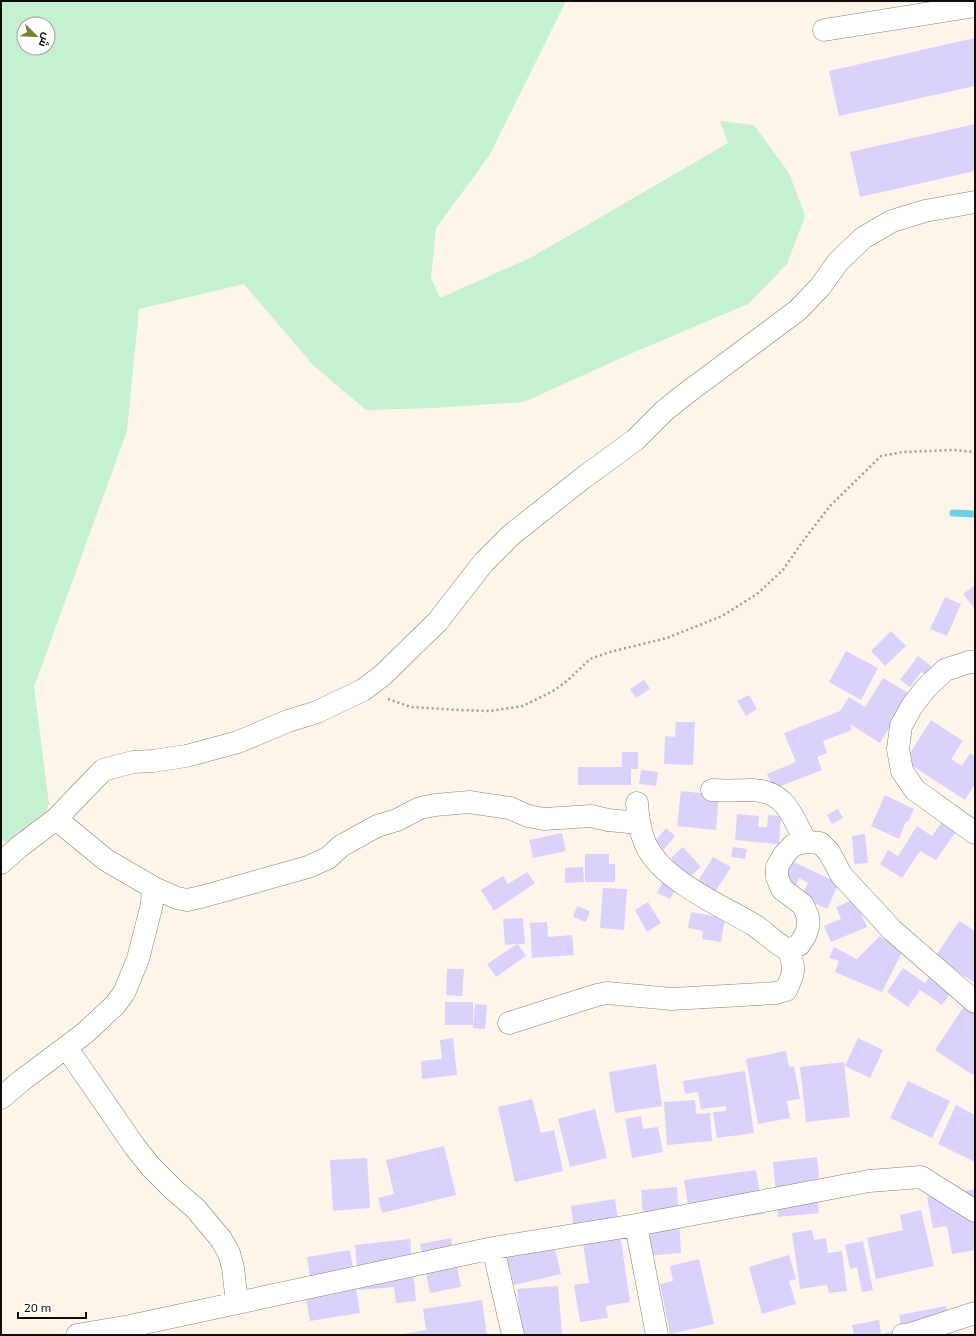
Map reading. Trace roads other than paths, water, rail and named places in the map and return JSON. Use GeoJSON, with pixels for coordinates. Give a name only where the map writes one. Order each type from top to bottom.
{"type":"FeatureCollection","features":[{"type":"Feature","properties":{"kind":"street"},"geometry":{"type":"LineString","coordinates":[[824,30],[975,6]]}},
{"type":"Feature","properties":{"kind":"street"},"geometry":{"type":"LineString","coordinates":[[1,863],[19,847],[56,819],[103,770],[133,762],[153,761],[186,756],[238,742],[288,721],[317,712],[363,690],[383,675],[438,621],[484,562],[511,535],[583,478],[635,440],[663,412],[686,393],[798,310],[820,287],[838,262],[863,238],[892,220],[925,211],[975,202]]}},
{"type":"Feature","properties":{"kind":"street"},"geometry":{"type":"LineString","coordinates":[[975,662],[969,662],[945,670],[926,688],[912,706],[901,726],[898,749],[902,771],[914,790],[975,833]]}},
{"type":"Feature","properties":{"kind":"street"},"geometry":{"type":"LineString","coordinates":[[712,790],[752,790],[774,794],[787,806],[806,842]]}},
{"type":"Feature","properties":{"kind":"street"},"geometry":{"type":"LineString","coordinates":[[56,819],[106,860],[154,888],[187,900],[308,867],[328,858],[341,846],[377,826],[398,820],[420,808],[450,803],[469,802],[510,808],[528,816],[544,819],[591,816],[608,820],[638,813],[647,848],[656,860],[670,874],[688,888],[756,926],[778,945],[789,950]]}},
{"type":"Feature","properties":{"kind":"street"},"geometry":{"type":"LineString","coordinates":[[789,950],[799,945],[806,936],[808,917],[803,905],[782,888],[777,877],[776,867],[784,855],[793,846],[806,842],[820,843],[829,852],[842,876],[892,930],[975,1002]]}},
{"type":"Feature","properties":{"kind":"street"},"geometry":{"type":"LineString","coordinates":[[1,1098],[99,1021],[124,993],[138,959],[151,908],[154,888]]}},
{"type":"Feature","properties":{"kind":"street"},"geometry":{"type":"LineString","coordinates":[[509,1023],[607,993],[672,999],[776,993],[786,990],[793,976],[794,968],[789,950]]}},
{"type":"Feature","properties":{"kind":"street"},"geometry":{"type":"LineString","coordinates":[[66,1047],[131,1141],[151,1167],[194,1208],[221,1239],[229,1253],[233,1268],[237,1303]]}},
{"type":"Feature","properties":{"kind":"street"},"geometry":{"type":"LineString","coordinates":[[77,1335],[131,1330],[237,1303],[493,1248],[636,1225],[869,1181],[921,1177],[975,1211]]}},
{"type":"Feature","properties":{"kind":"street"},"geometry":{"type":"LineString","coordinates":[[636,1225],[657,1335]]}},
{"type":"Feature","properties":{"kind":"street"},"geometry":{"type":"LineString","coordinates":[[493,1248],[513,1335]]}},
{"type":"Feature","properties":{"kind":"street"},"geometry":{"type":"LineString","coordinates":[[903,1335],[911,1334],[975,1313]]}},
{"type":"Feature","properties":{"kind":"waterway"},"geometry":{"type":"LineString","coordinates":[[953,513],[975,514]]}}]}
